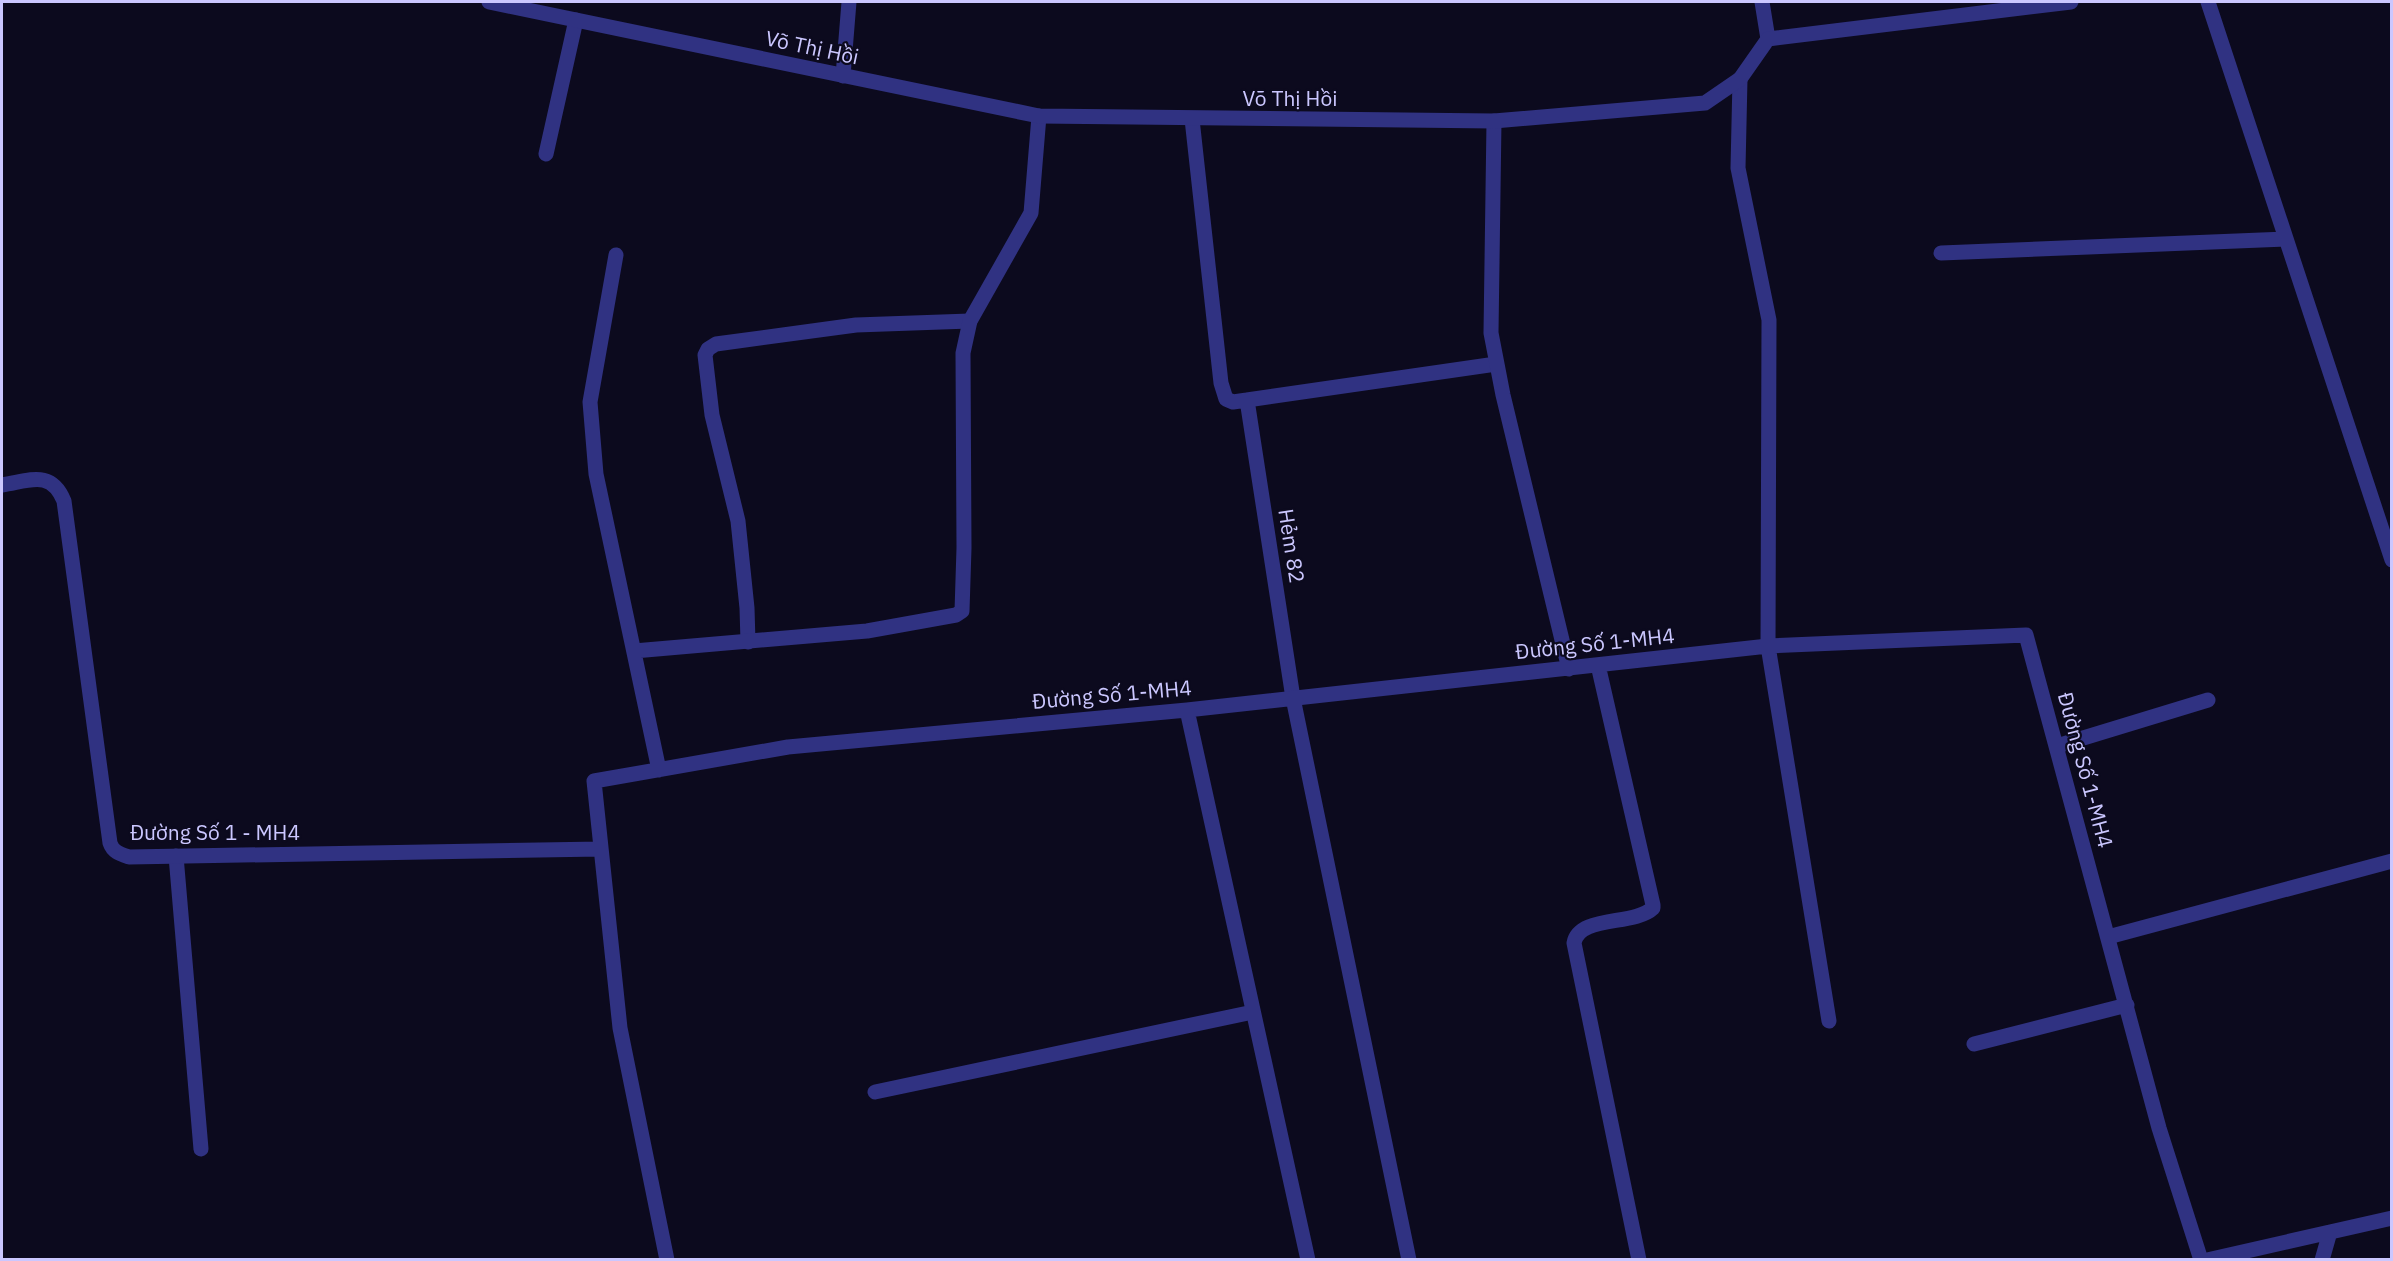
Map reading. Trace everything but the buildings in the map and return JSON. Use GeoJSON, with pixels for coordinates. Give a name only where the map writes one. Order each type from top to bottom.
{"type":"FeatureCollection","features":[{"type":"Feature","properties":{"kind":"street","name":"Võ Thị Hồi"},"geometry":{"type":"LineString","coordinates":[[489,2],[1039,116],[1494,121],[1705,103],[1740,79],[1768,39]]}},
{"type":"Feature","properties":{"kind":"street"},"geometry":{"type":"LineString","coordinates":[[843,76],[849,2]]}},
{"type":"Feature","properties":{"kind":"street"},"geometry":{"type":"LineString","coordinates":[[1762,2],[1768,39],[2071,2]]}},
{"type":"Feature","properties":{"kind":"street"},"geometry":{"type":"LineString","coordinates":[[2208,2],[2391,560]]}},
{"type":"Feature","properties":{"kind":"street"},"geometry":{"type":"LineString","coordinates":[[546,154],[576,20]]}},
{"type":"Feature","properties":{"kind":"street"},"geometry":{"type":"LineString","coordinates":[[1740,79],[1738,168],[1770,320],[1768,646],[1829,1021]]}},
{"type":"Feature","properties":{"kind":"street"},"geometry":{"type":"LineString","coordinates":[[634,651],[867,631],[956,615],[962,611],[963,353],[970,321],[1031,213],[1039,116]]}},
{"type":"Feature","properties":{"kind":"street"},"geometry":{"type":"LineString","coordinates":[[1192,119],[1221,383],[1226,399],[1233,402],[1496,364]]}},
{"type":"Feature","properties":{"kind":"street"},"geometry":{"type":"LineString","coordinates":[[1494,121],[1490,310],[1496,364],[1569,669]]}},
{"type":"Feature","properties":{"kind":"street"},"geometry":{"type":"LineString","coordinates":[[1941,253],[2286,239]]}},
{"type":"Feature","properties":{"kind":"street"},"geometry":{"type":"LineString","coordinates":[[616,255],[590,402],[596,474],[659,770]]}},
{"type":"Feature","properties":{"kind":"street"},"geometry":{"type":"LineString","coordinates":[[748,642],[747,608],[738,521],[712,415],[705,356],[708,349],[716,344],[856,325],[970,321]]}},
{"type":"Feature","properties":{"kind":"street","name":"Hẻm 82"},"geometry":{"type":"LineString","coordinates":[[1247,400],[1293,698],[1409,1260]]}},
{"type":"Feature","properties":{"kind":"street","name":"Đường Số 1 - MH4"},"geometry":{"type":"LineString","coordinates":[[2,485],[49,480],[56,485],[64,501],[112,849],[129,857],[601,849]]}},
{"type":"Feature","properties":{"kind":"street","name":"Đường Số 1-MH4"},"geometry":{"type":"LineString","coordinates":[[601,849],[594,780],[788,747],[1187,710],[1768,646],[2026,635],[2159,1128],[2201,1260]]}},
{"type":"Feature","properties":{"kind":"street"},"geometry":{"type":"LineString","coordinates":[[1599,665],[1652,892],[1653,909],[1644,915],[1584,928],[1576,934],[1574,943],[1639,1260]]}},
{"type":"Feature","properties":{"kind":"street"},"geometry":{"type":"LineString","coordinates":[[2057,746],[2208,700]]}},
{"type":"Feature","properties":{"kind":"street"},"geometry":{"type":"LineString","coordinates":[[1187,710],[1308,1260]]}},
{"type":"Feature","properties":{"kind":"street"},"geometry":{"type":"LineString","coordinates":[[601,849],[620,1028],[667,1260]]}},
{"type":"Feature","properties":{"kind":"street"},"geometry":{"type":"LineString","coordinates":[[177,856],[201,1149]]}},
{"type":"Feature","properties":{"kind":"street"},"geometry":{"type":"LineString","coordinates":[[2108,937],[2391,861]]}},
{"type":"Feature","properties":{"kind":"street"},"geometry":{"type":"LineString","coordinates":[[1974,1044],[2127,1005]]}},
{"type":"Feature","properties":{"kind":"street"},"geometry":{"type":"LineString","coordinates":[[875,1092],[1253,1012]]}},
{"type":"Feature","properties":{"kind":"street"},"geometry":{"type":"LineString","coordinates":[[2207,1260],[2391,1218]]}},
{"type":"Feature","properties":{"kind":"street"},"geometry":{"type":"LineString","coordinates":[[2322,1260],[2330,1232]]}}]}
